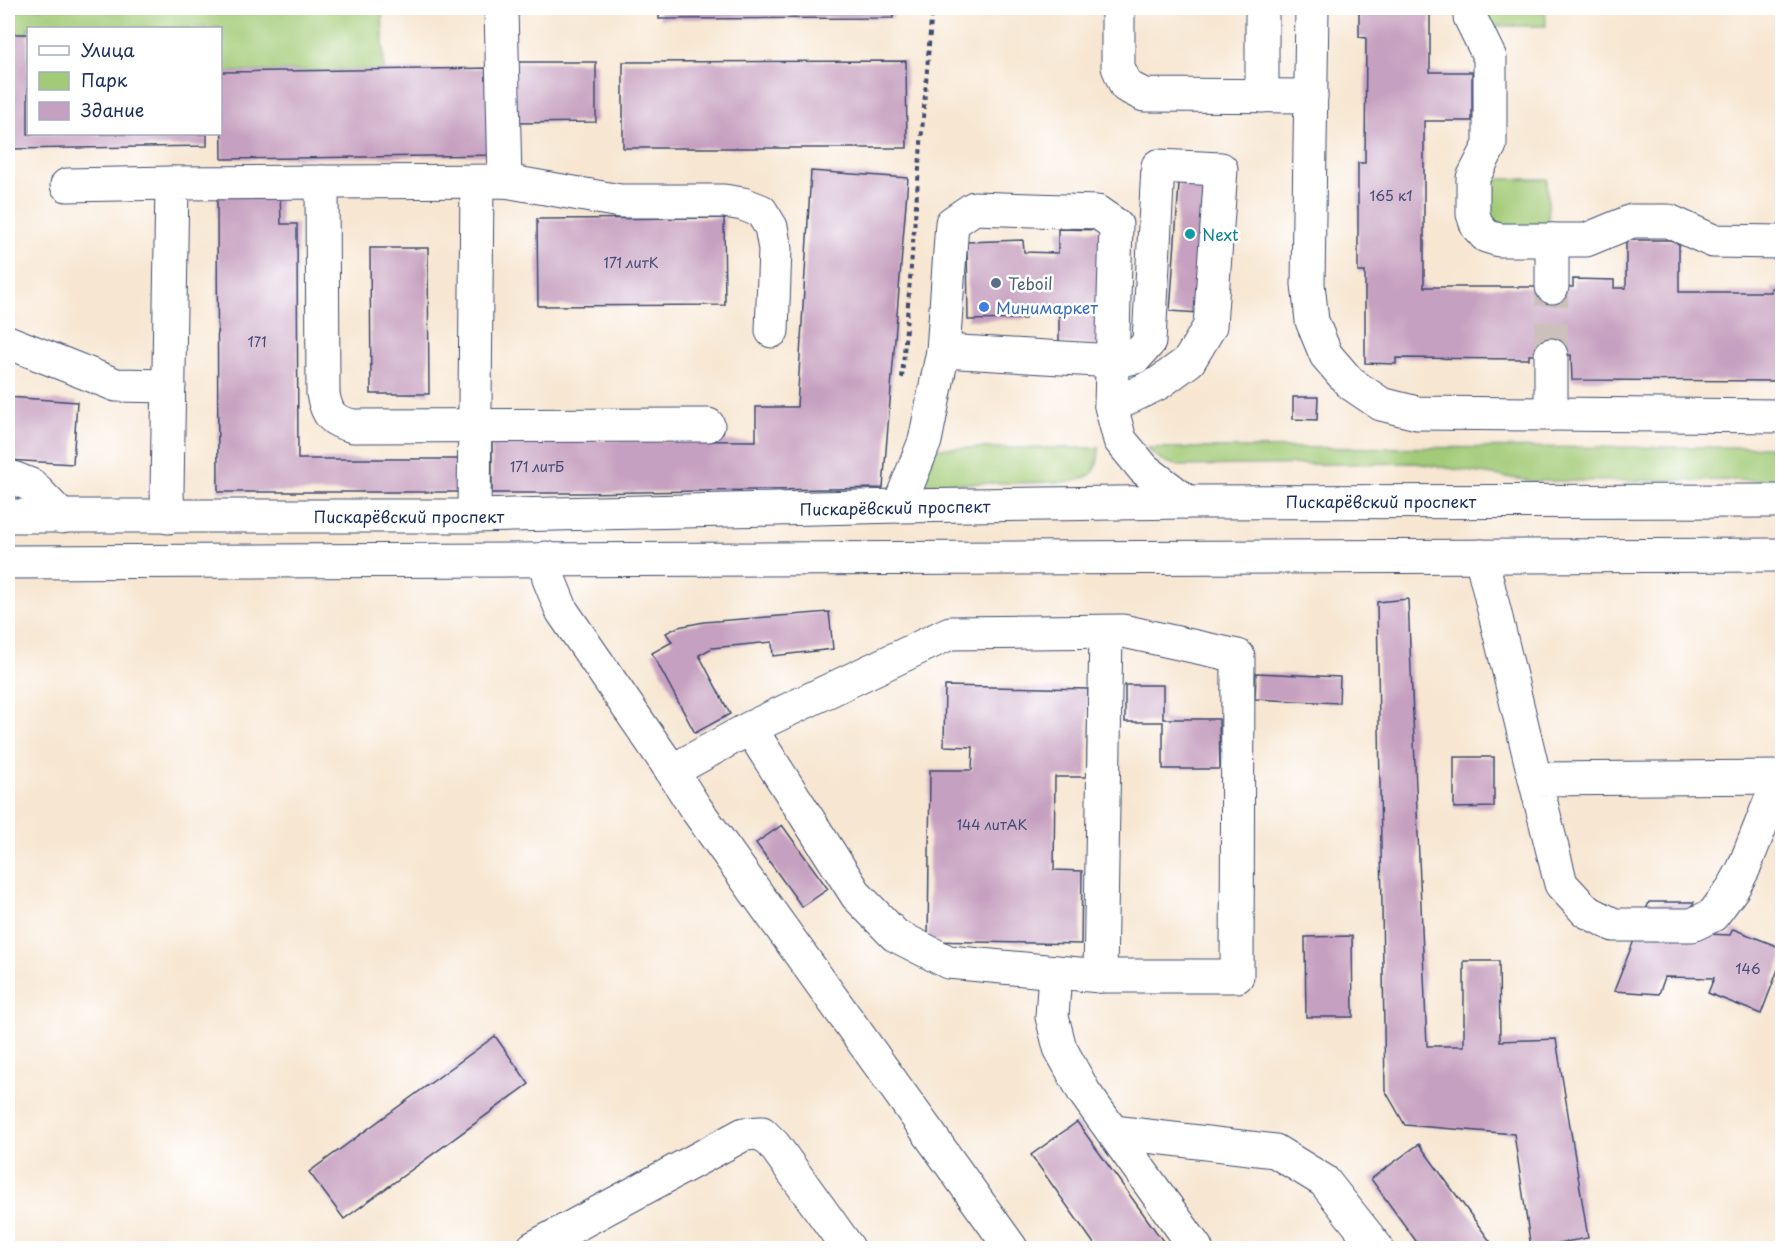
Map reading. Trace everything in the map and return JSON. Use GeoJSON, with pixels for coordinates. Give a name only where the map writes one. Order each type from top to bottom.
{"type":"FeatureCollection","features":[{"type":"Feature","properties":{"kind":"main road"},"geometry":{"type":"LineString","coordinates":[[474,516],[475,426],[501,8]]}},
{"type":"Feature","properties":{"kind":"main road"},"geometry":{"type":"LineString","coordinates":[[1118,8],[1118,67],[1126,86],[1144,94],[1311,96]]}},
{"type":"Feature","properties":{"kind":"main road"},"geometry":{"type":"LineString","coordinates":[[1262,8],[1262,96]]}},
{"type":"Feature","properties":{"kind":"main road"},"geometry":{"type":"LineString","coordinates":[[1311,8],[1308,284],[1312,321],[1326,355],[1350,384],[1381,404],[1418,413],[1782,416]]}},
{"type":"Feature","properties":{"kind":"main road"},"geometry":{"type":"LineString","coordinates":[[1470,8],[1470,17],[1490,58],[1490,145],[1473,178],[1473,214],[1477,226],[1486,236],[1499,240],[1586,240],[1632,221],[1669,221],[1713,241],[1782,242]]}},
{"type":"Feature","properties":{"kind":"main road"},"geometry":{"type":"LineString","coordinates":[[943,351],[1114,361],[1136,357],[1149,342],[1158,166],[1221,170],[1210,326],[1189,361],[1159,383],[1111,406]]}},
{"type":"Feature","properties":{"kind":"main road"},"geometry":{"type":"LineString","coordinates":[[67,185],[491,181],[620,201],[724,201],[743,204],[761,211],[771,227],[775,249],[772,331]]}},
{"type":"Feature","properties":{"kind":"main road"},"geometry":{"type":"LineString","coordinates":[[322,182],[323,394],[326,408],[332,418],[353,426],[708,425]]}},
{"type":"Feature","properties":{"kind":"main road"},"geometry":{"type":"LineString","coordinates":[[168,517],[172,183]]}},
{"type":"Feature","properties":{"kind":"main road"},"geometry":{"type":"LineString","coordinates":[[899,506],[925,441],[943,351],[951,223],[974,208],[1097,212],[1116,225],[1111,406],[1120,440],[1144,470],[1187,502]]}},
{"type":"Feature","properties":{"kind":"main road"},"geometry":{"type":"LineString","coordinates":[[1552,240],[1552,287]]}},
{"type":"Feature","properties":{"kind":"main road"},"geometry":{"type":"LineString","coordinates":[[8,342],[116,385],[169,386]]}},
{"type":"Feature","properties":{"kind":"main road"},"geometry":{"type":"LineString","coordinates":[[1551,355],[1551,414]]}},
{"type":"Feature","properties":{"kind":"main road"},"geometry":{"type":"LineString","coordinates":[[8,476],[31,485],[62,517]]}},
{"type":"Feature","properties":{"kind":"main road","name":"Пискарёвский проспект"},"geometry":{"type":"LineString","coordinates":[[8,516],[474,516],[1187,502],[1782,501]]}},
{"type":"Feature","properties":{"kind":"main road"},"geometry":{"type":"LineString","coordinates":[[8,562],[546,558],[1782,555]]}},
{"type":"Feature","properties":{"kind":"main road"},"geometry":{"type":"LineString","coordinates":[[1481,556],[1535,779],[1561,884],[1586,911],[1614,925],[1692,925],[1713,915],[1743,870],[1782,777],[1535,779]]}},
{"type":"Feature","properties":{"kind":"main road"},"geometry":{"type":"LineString","coordinates":[[546,558],[549,579],[562,611],[694,806],[1011,1248]]}},
{"type":"Feature","properties":{"kind":"main road"},"geometry":{"type":"LineString","coordinates":[[1100,976],[1106,632]]}},
{"type":"Feature","properties":{"kind":"main road"},"geometry":{"type":"LineString","coordinates":[[672,771],[750,728],[950,633],[1123,632],[1238,656],[1237,976],[1100,976],[948,962],[895,935],[857,896],[750,728]]}},
{"type":"Feature","properties":{"kind":"main road"},"geometry":{"type":"LineString","coordinates":[[1054,972],[1052,1017],[1060,1048],[1084,1092],[1196,1248]]}},
{"type":"Feature","properties":{"kind":"main road"},"geometry":{"type":"LineString","coordinates":[[1113,1132],[1275,1151],[1324,1181],[1377,1248]]}},
{"type":"Feature","properties":{"kind":"main road"},"geometry":{"type":"LineString","coordinates":[[533,1248],[744,1134],[762,1133],[774,1145],[848,1248]]}},
{"type":"Feature","properties":{"kind":"path"},"geometry":{"type":"LineString","coordinates":[[902,382],[932,8]]}},
{"type":"Feature","properties":{"kind":"green space"},"geometry":{"type":"Polygon","coordinates":[[[8,8],[382,8],[384,70],[222,72],[222,27],[27,27],[27,34],[8,34],[8,8]]]}},
{"type":"Feature","properties":{"kind":"green space"},"geometry":{"type":"Polygon","coordinates":[[[1485,8],[1545,8],[1546,26],[1491,26],[1485,17],[1485,8]]]}},
{"type":"Feature","properties":{"kind":"green space"},"geometry":{"type":"Polygon","coordinates":[[[1484,179],[1547,179],[1549,230],[1503,229],[1488,220],[1484,179]]]}},
{"type":"Feature","properties":{"kind":"green space"},"geometry":{"type":"Polygon","coordinates":[[[1782,447],[1782,480],[1532,481],[1415,463],[1180,466],[1163,461],[1146,448],[1782,447]]]}},
{"type":"Feature","properties":{"kind":"green space"},"geometry":{"type":"Polygon","coordinates":[[[936,448],[1099,448],[1096,468],[1093,472],[1085,478],[1071,482],[927,484],[923,480],[936,448]]]}},
{"type":"Feature","properties":{"kind":"building"},"geometry":{"type":"Polygon","coordinates":[[[659,8],[893,8],[893,18],[659,19],[659,8]]]}},
{"type":"Feature","properties":{"kind":"building"},"geometry":{"type":"Polygon","coordinates":[[[1359,8],[1430,8],[1430,72],[1472,72],[1472,121],[1424,121],[1424,287],[1573,287],[1573,279],[1614,280],[1614,288],[1626,288],[1626,240],[1679,240],[1679,292],[1771,292],[1771,288],[1782,288],[1782,381],[1572,380],[1571,355],[1529,355],[1529,359],[1396,358],[1396,364],[1365,363],[1365,272],[1358,272],[1358,163],[1365,163],[1366,38],[1359,37],[1359,8]]]}},
{"type":"Feature","properties":{"kind":"building"},"geometry":{"type":"Polygon","coordinates":[[[8,34],[27,34],[27,135],[207,135],[207,146],[8,149],[8,34]]]}},
{"type":"Feature","properties":{"kind":"building"},"geometry":{"type":"Polygon","coordinates":[[[906,61],[907,148],[623,148],[623,62],[906,61]]]}},
{"type":"Feature","properties":{"kind":"building"},"geometry":{"type":"Polygon","coordinates":[[[514,62],[596,62],[596,122],[515,123],[514,62]]]}},
{"type":"Feature","properties":{"kind":"building"},"geometry":{"type":"Polygon","coordinates":[[[493,68],[495,155],[222,159],[222,72],[493,68]]]}},
{"type":"Feature","properties":{"kind":"building","name":"Next"},"geometry":{"type":"Polygon","coordinates":[[[1181,156],[1210,158],[1199,313],[1170,311],[1181,156]]]}},
{"type":"Feature","properties":{"kind":"building"},"geometry":{"type":"Polygon","coordinates":[[[811,171],[908,178],[883,488],[492,493],[492,431],[582,440],[756,441],[756,407],[797,407],[811,171]]]}},
{"type":"Feature","properties":{"kind":"building"},"geometry":{"type":"Polygon","coordinates":[[[217,191],[280,191],[281,224],[297,224],[298,459],[458,459],[458,492],[218,492],[217,191]]]}},
{"type":"Feature","properties":{"kind":"building"},"geometry":{"type":"Polygon","coordinates":[[[724,218],[725,305],[538,306],[537,219],[724,218]]]}},
{"type":"Feature","properties":{"kind":"building"},"geometry":{"type":"Polygon","coordinates":[[[1058,229],[1106,230],[1105,345],[1059,343],[1059,313],[1025,313],[1025,319],[968,320],[967,242],[1023,240],[1024,252],[1058,253],[1058,229]]]}},
{"type":"Feature","properties":{"kind":"building"},"geometry":{"type":"Polygon","coordinates":[[[370,248],[428,248],[429,394],[371,394],[370,248]]]}},
{"type":"Feature","properties":{"kind":"building"},"geometry":{"type":"Polygon","coordinates":[[[8,397],[77,402],[73,464],[8,460],[8,397]]]}},
{"type":"Feature","properties":{"kind":"building"},"geometry":{"type":"Polygon","coordinates":[[[1293,397],[1318,397],[1317,420],[1293,419],[1293,397]]]}},
{"type":"Feature","properties":{"kind":"building"},"geometry":{"type":"Polygon","coordinates":[[[1408,599],[1427,1046],[1464,1046],[1464,961],[1499,961],[1500,1041],[1556,1039],[1588,1238],[1531,1248],[1514,1134],[1405,1125],[1385,1090],[1377,602],[1408,599]]]}},
{"type":"Feature","properties":{"kind":"building"},"geometry":{"type":"Polygon","coordinates":[[[829,612],[833,649],[773,656],[772,642],[712,648],[699,655],[730,714],[695,733],[652,653],[672,642],[666,633],[678,627],[704,622],[829,612]]]}},
{"type":"Feature","properties":{"kind":"building"},"geometry":{"type":"Polygon","coordinates":[[[1256,673],[1340,677],[1339,703],[1255,699],[1256,673]]]}},
{"type":"Feature","properties":{"kind":"building"},"geometry":{"type":"Polygon","coordinates":[[[1125,685],[1163,685],[1163,719],[1219,719],[1220,769],[1163,769],[1163,722],[1125,722],[1125,685]]]}},
{"type":"Feature","properties":{"kind":"building"},"geometry":{"type":"Polygon","coordinates":[[[945,686],[1088,689],[1087,777],[1055,777],[1054,870],[1082,871],[1081,944],[928,941],[930,770],[972,770],[973,747],[944,746],[945,686]]]}},
{"type":"Feature","properties":{"kind":"building"},"geometry":{"type":"Polygon","coordinates":[[[1454,757],[1494,757],[1494,807],[1454,808],[1454,757]]]}},
{"type":"Feature","properties":{"kind":"building"},"geometry":{"type":"Polygon","coordinates":[[[782,825],[828,889],[802,907],[756,843],[782,825]]]}},
{"type":"Feature","properties":{"kind":"building"},"geometry":{"type":"Polygon","coordinates":[[[1649,902],[1694,902],[1682,933],[1730,935],[1733,929],[1782,948],[1782,959],[1761,1014],[1708,993],[1714,978],[1665,977],[1659,994],[1614,991],[1649,902]]]}},
{"type":"Feature","properties":{"kind":"building"},"geometry":{"type":"Polygon","coordinates":[[[1352,936],[1353,1017],[1306,1017],[1305,937],[1352,936]]]}},
{"type":"Feature","properties":{"kind":"building"},"geometry":{"type":"Polygon","coordinates":[[[495,1036],[529,1084],[344,1219],[309,1172],[495,1036]]]}},
{"type":"Feature","properties":{"kind":"building"},"geometry":{"type":"Polygon","coordinates":[[[1077,1122],[1168,1248],[1097,1248],[1031,1155],[1077,1122]]]}},
{"type":"Feature","properties":{"kind":"building"},"geometry":{"type":"Polygon","coordinates":[[[1419,1144],[1495,1248],[1421,1248],[1371,1179],[1419,1144]]]}},
{"type":"Feature","properties":{"kind":"tunnel"},"geometry":{"type":"LineString","coordinates":[[1551,355],[1552,287]]}},
{"type":"Feature","properties":{"kind":"place","name":"Next"},"geometry":{"type":"Point","coordinates":[1190,234]}},
{"type":"Feature","properties":{"kind":"place","name":"Teboil"},"geometry":{"type":"Point","coordinates":[996,283]}},
{"type":"Feature","properties":{"kind":"place","name":"Минимаркет"},"geometry":{"type":"Point","coordinates":[984,307]}}]}
